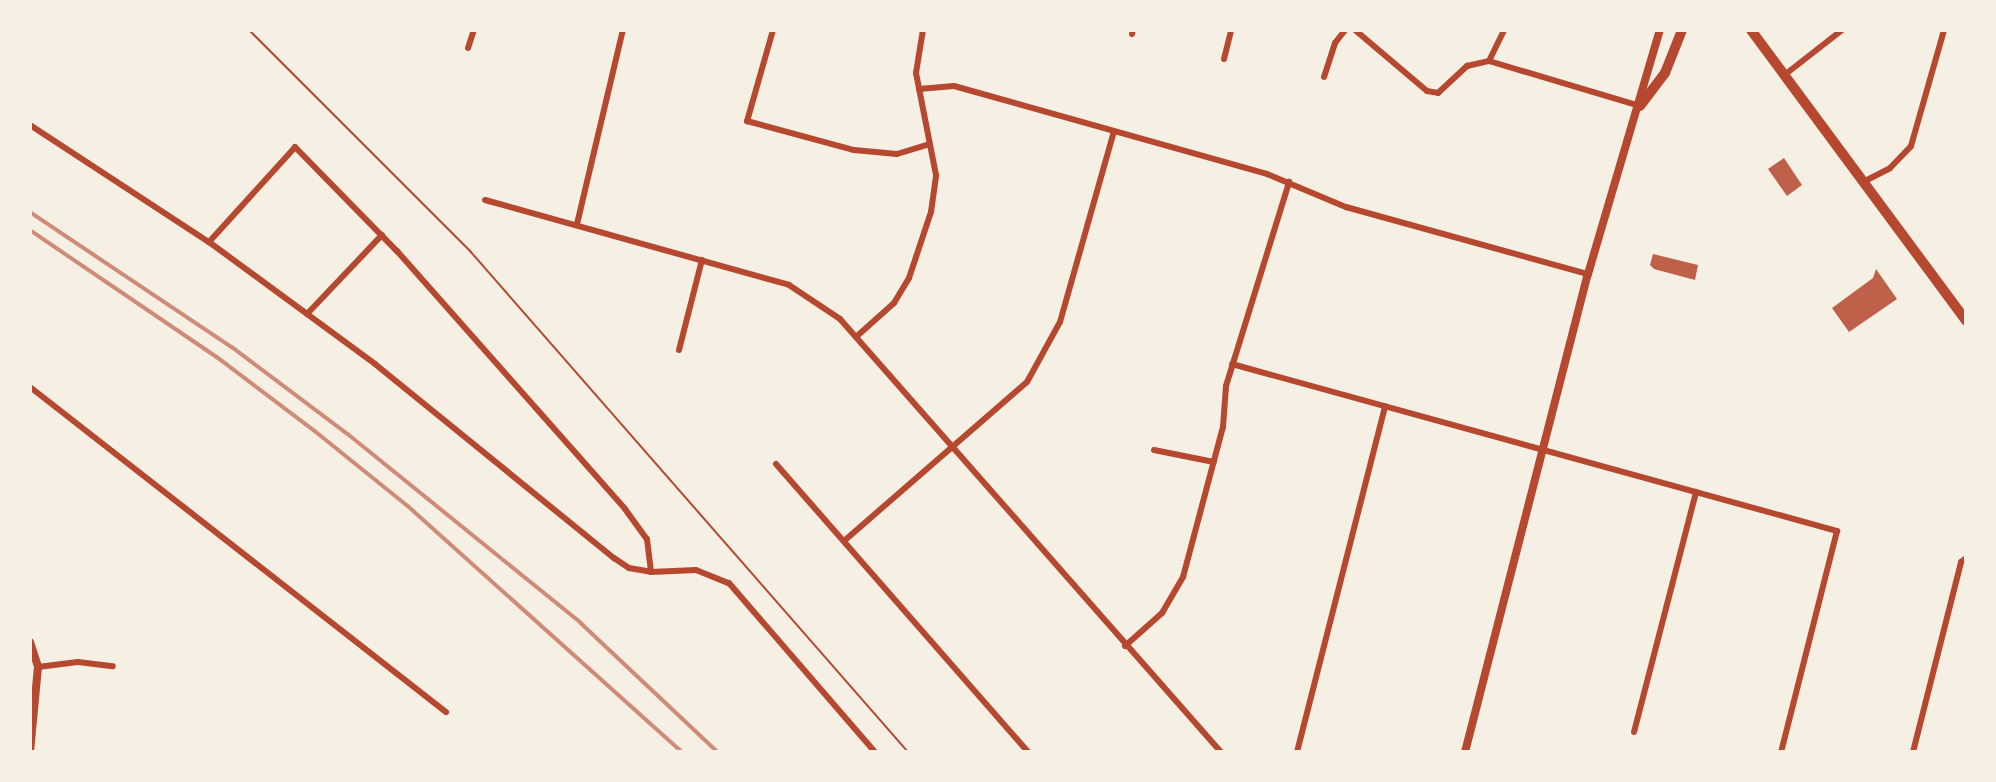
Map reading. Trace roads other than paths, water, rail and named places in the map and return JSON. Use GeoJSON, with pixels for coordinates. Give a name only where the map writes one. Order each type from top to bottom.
{"type":"FeatureCollection","features":[{"type":"Feature","properties":{"kind":"main road"},"geometry":{"type":"LineString","coordinates":[[1640,106],[1665,73],[1682,30]]}},
{"type":"Feature","properties":{"kind":"main road"},"geometry":{"type":"LineString","coordinates":[[1751,30],[1787,73],[1966,321]]}},
{"type":"Feature","properties":{"kind":"street"},"geometry":{"type":"LineString","coordinates":[[468,48],[474,30]]}},
{"type":"Feature","properties":{"kind":"street"},"geometry":{"type":"LineString","coordinates":[[577,223],[623,30]]}},
{"type":"Feature","properties":{"kind":"street"},"geometry":{"type":"LineString","coordinates":[[773,30],[747,121],[854,150],[897,153],[930,144]]}},
{"type":"Feature","properties":{"kind":"street"},"geometry":{"type":"LineString","coordinates":[[856,337],[894,303],[909,278],[931,212],[936,176],[919,89],[916,52],[923,30]]}},
{"type":"Feature","properties":{"kind":"street"},"geometry":{"type":"LineString","coordinates":[[1224,59],[1231,30]]}},
{"type":"Feature","properties":{"kind":"street"},"geometry":{"type":"LineString","coordinates":[[1324,78],[1335,43],[1345,30]]}},
{"type":"Feature","properties":{"kind":"street"},"geometry":{"type":"LineString","coordinates":[[1355,30],[1427,91],[1438,93],[1467,66],[1489,61],[1640,106]]}},
{"type":"Feature","properties":{"kind":"street"},"geometry":{"type":"LineString","coordinates":[[1489,61],[1504,30]]}},
{"type":"Feature","properties":{"kind":"street"},"geometry":{"type":"LineString","coordinates":[[1465,752],[1588,274],[1640,106],[1660,30]]}},
{"type":"Feature","properties":{"kind":"street"},"geometry":{"type":"LineString","coordinates":[[1787,73],[1842,30]]}},
{"type":"Feature","properties":{"kind":"street"},"geometry":{"type":"LineString","coordinates":[[1865,181],[1890,168],[1911,146],[1944,30]]}},
{"type":"Feature","properties":{"kind":"street"},"geometry":{"type":"LineString","coordinates":[[919,89],[954,86],[1289,182],[1346,207],[1588,274]]}},
{"type":"Feature","properties":{"kind":"street"},"geometry":{"type":"LineString","coordinates":[[30,125],[209,242],[307,314],[457,428],[629,568],[651,572],[696,570],[729,583],[875,752]]}},
{"type":"Feature","properties":{"kind":"street"},"geometry":{"type":"LineString","coordinates":[[844,541],[1027,382],[1060,322],[1114,131]]}},
{"type":"Feature","properties":{"kind":"street"},"geometry":{"type":"LineString","coordinates":[[209,242],[295,147],[382,235],[638,524],[649,547],[651,572]]}},
{"type":"Feature","properties":{"kind":"street"},"geometry":{"type":"LineString","coordinates":[[1125,646],[1162,613],[1183,577],[1214,462],[1233,364],[1289,182]]}},
{"type":"Feature","properties":{"kind":"street"},"geometry":{"type":"LineString","coordinates":[[485,200],[577,223],[789,285],[839,318],[1221,752]]}},
{"type":"Feature","properties":{"kind":"street"},"geometry":{"type":"LineString","coordinates":[[307,314],[382,235]]}},
{"type":"Feature","properties":{"kind":"street"},"geometry":{"type":"LineString","coordinates":[[679,350],[702,260]]}},
{"type":"Feature","properties":{"kind":"street"},"geometry":{"type":"LineString","coordinates":[[1233,364],[1837,531],[1781,752]]}},
{"type":"Feature","properties":{"kind":"street"},"geometry":{"type":"LineString","coordinates":[[30,387],[446,712]]}},
{"type":"Feature","properties":{"kind":"street"},"geometry":{"type":"LineString","coordinates":[[1297,752],[1385,406]]}},
{"type":"Feature","properties":{"kind":"street"},"geometry":{"type":"LineString","coordinates":[[1154,450],[1214,462]]}},
{"type":"Feature","properties":{"kind":"street"},"geometry":{"type":"LineString","coordinates":[[776,464],[1028,752]]}},
{"type":"Feature","properties":{"kind":"street"},"geometry":{"type":"LineString","coordinates":[[1634,732],[1696,492]]}},
{"type":"Feature","properties":{"kind":"street"},"geometry":{"type":"LineString","coordinates":[[1913,752],[1961,562],[1966,558]]}},
{"type":"Feature","properties":{"kind":"street"},"geometry":{"type":"LineString","coordinates":[[30,642],[38,667],[30,752]]}},
{"type":"Feature","properties":{"kind":"street"},"geometry":{"type":"LineString","coordinates":[[38,667],[78,662],[113,666]]}},
{"type":"Feature","properties":{"kind":"railway"},"geometry":{"type":"LineString","coordinates":[[30,212],[232,347],[348,434],[581,623],[718,752]]}},
{"type":"Feature","properties":{"kind":"railway"},"geometry":{"type":"LineString","coordinates":[[30,230],[217,357],[315,431],[408,506],[682,752]]}}]}
